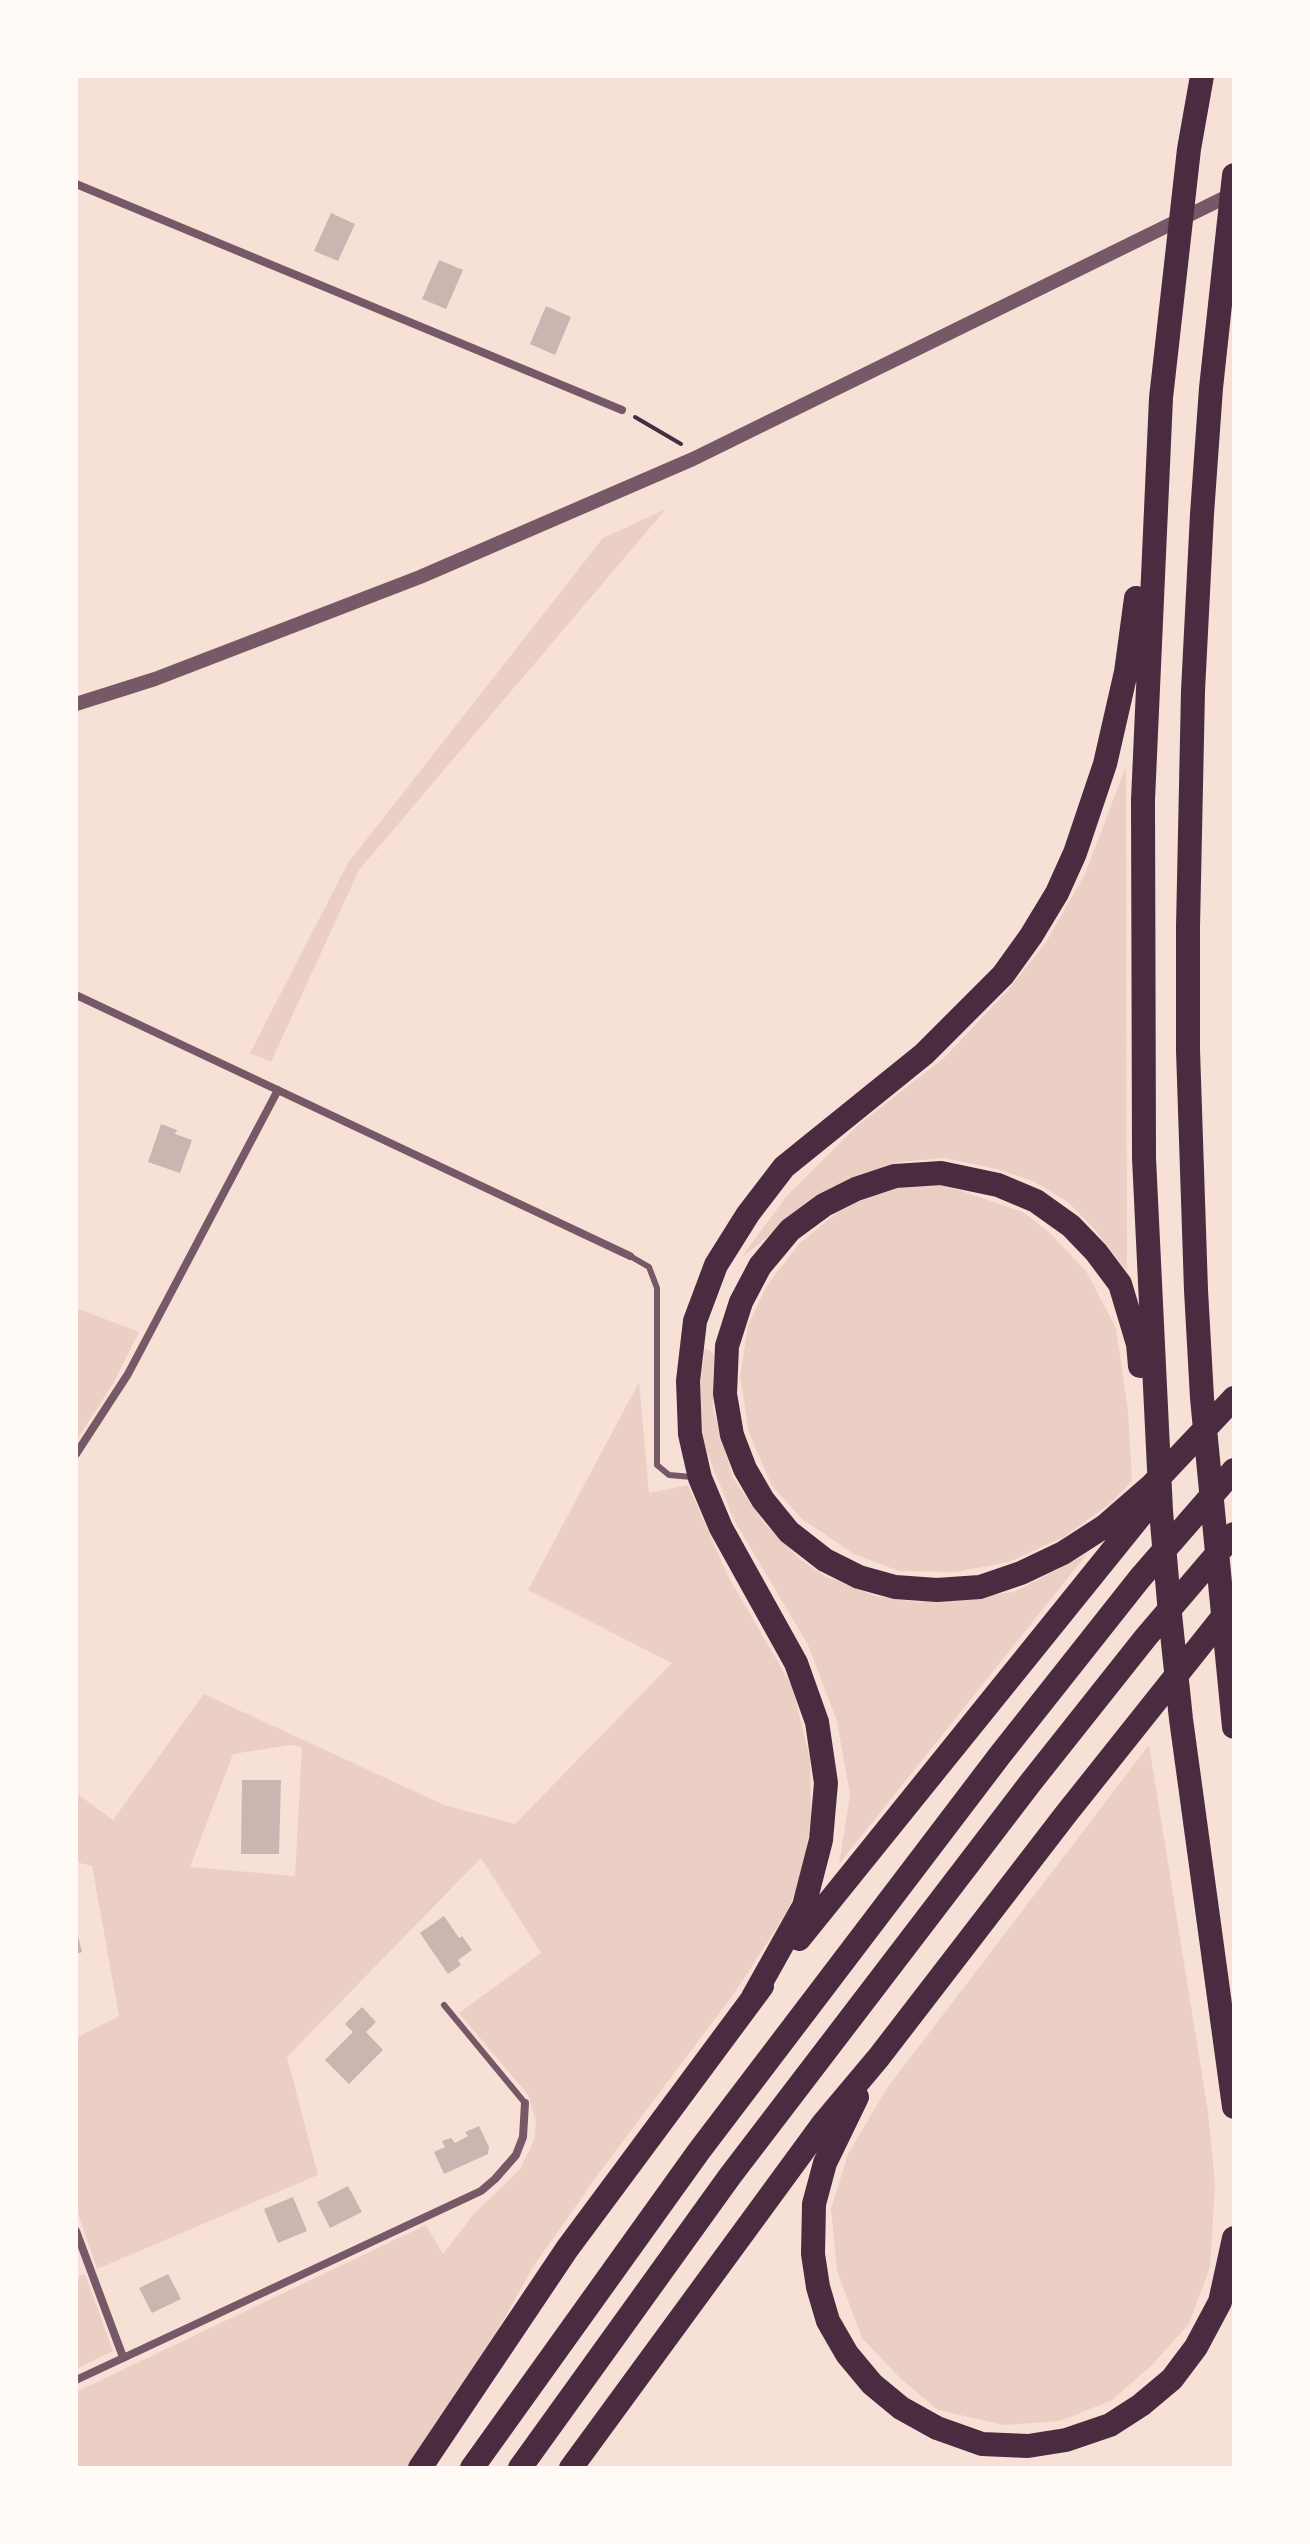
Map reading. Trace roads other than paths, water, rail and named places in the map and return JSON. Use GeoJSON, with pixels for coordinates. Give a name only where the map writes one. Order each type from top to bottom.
{"type":"FeatureCollection","features":[{"type":"Feature","properties":{"kind":"highway"},"geometry":{"type":"LineString","coordinates":[[1202,76],[1189,149],[1161,398],[1143,800],[1144,1158],[1166,1570],[1181,1719],[1234,2107]]}},
{"type":"Feature","properties":{"kind":"highway"},"geometry":{"type":"LineString","coordinates":[[1234,175],[1211,388],[1202,514],[1189,810],[1188,1050],[1202,1398],[1234,1727]]}},
{"type":"Feature","properties":{"kind":"highway"},"geometry":{"type":"LineString","coordinates":[[753,1997],[804,1906],[821,1840],[826,1783],[817,1722],[796,1663],[721,1528],[700,1478],[690,1434],[688,1381],[695,1321],[716,1265],[748,1214],[784,1167],[924,1054],[1003,975],[1057,893],[1075,853],[1105,764],[1126,672],[1136,608],[1142,500],[1161,398]]}},
{"type":"Feature","properties":{"kind":"highway"},"geometry":{"type":"LineString","coordinates":[[1157,1422],[1142,1380],[1138,1344],[1120,1284],[1096,1252],[1071,1226],[1036,1201],[998,1185],[941,1173],[895,1176],[856,1189],[824,1205],[790,1230],[760,1266],[741,1302],[727,1346],[725,1394],[732,1435],[745,1469],[763,1500],[789,1532],[825,1560],[859,1577],[895,1587],[937,1590],[980,1587],[1021,1573],[1063,1553],[1105,1526],[1152,1485],[1234,1398]]}},
{"type":"Feature","properties":{"kind":"highway"},"geometry":{"type":"LineString","coordinates":[[420,2468],[567,2249],[753,1997],[1234,1398]]}},
{"type":"Feature","properties":{"kind":"highway"},"geometry":{"type":"LineString","coordinates":[[472,2468],[699,2151],[1000,1755],[1140,1578],[1234,1470]]}},
{"type":"Feature","properties":{"kind":"highway"},"geometry":{"type":"LineString","coordinates":[[520,2468],[730,2176],[1031,1782],[1146,1637],[1234,1534]]}},
{"type":"Feature","properties":{"kind":"highway"},"geometry":{"type":"LineString","coordinates":[[571,2468],[822,2125],[879,2057],[1234,1603]]}},
{"type":"Feature","properties":{"kind":"highway"},"geometry":{"type":"LineString","coordinates":[[879,2057],[825,2163],[814,2204],[813,2254],[818,2287],[828,2321],[847,2354],[872,2384],[901,2408],[937,2428],[982,2444],[1028,2446],[1066,2440],[1110,2425],[1141,2405],[1172,2379],[1196,2347],[1220,2302],[1234,2238]]}},
{"type":"Feature","properties":{"kind":"street"},"geometry":{"type":"LineString","coordinates":[[76,184],[622,410]]}},
{"type":"Feature","properties":{"kind":"street"},"geometry":{"type":"LineString","coordinates":[[76,704],[155,679],[420,577],[693,459],[1234,193]]}},
{"type":"Feature","properties":{"kind":"street"},"geometry":{"type":"LineString","coordinates":[[76,995],[630,1256]]}},
{"type":"Feature","properties":{"kind":"street"},"geometry":{"type":"LineString","coordinates":[[76,1454],[128,1374],[278,1090]]}},
{"type":"Feature","properties":{"kind":"street"},"geometry":{"type":"LineString","coordinates":[[76,2380],[481,2191],[516,2155],[523,2137],[525,2103]]}},
{"type":"Feature","properties":{"kind":"street"},"geometry":{"type":"LineString","coordinates":[[76,2231],[123,2357]]}},
{"type":"Feature","properties":{"kind":"lane"},"geometry":{"type":"LineString","coordinates":[[630,1256],[649,1267],[657,1288],[657,1465],[669,1475],[700,1478]]}},
{"type":"Feature","properties":{"kind":"lane"},"geometry":{"type":"LineString","coordinates":[[444,2005],[525,2103]]}}]}
